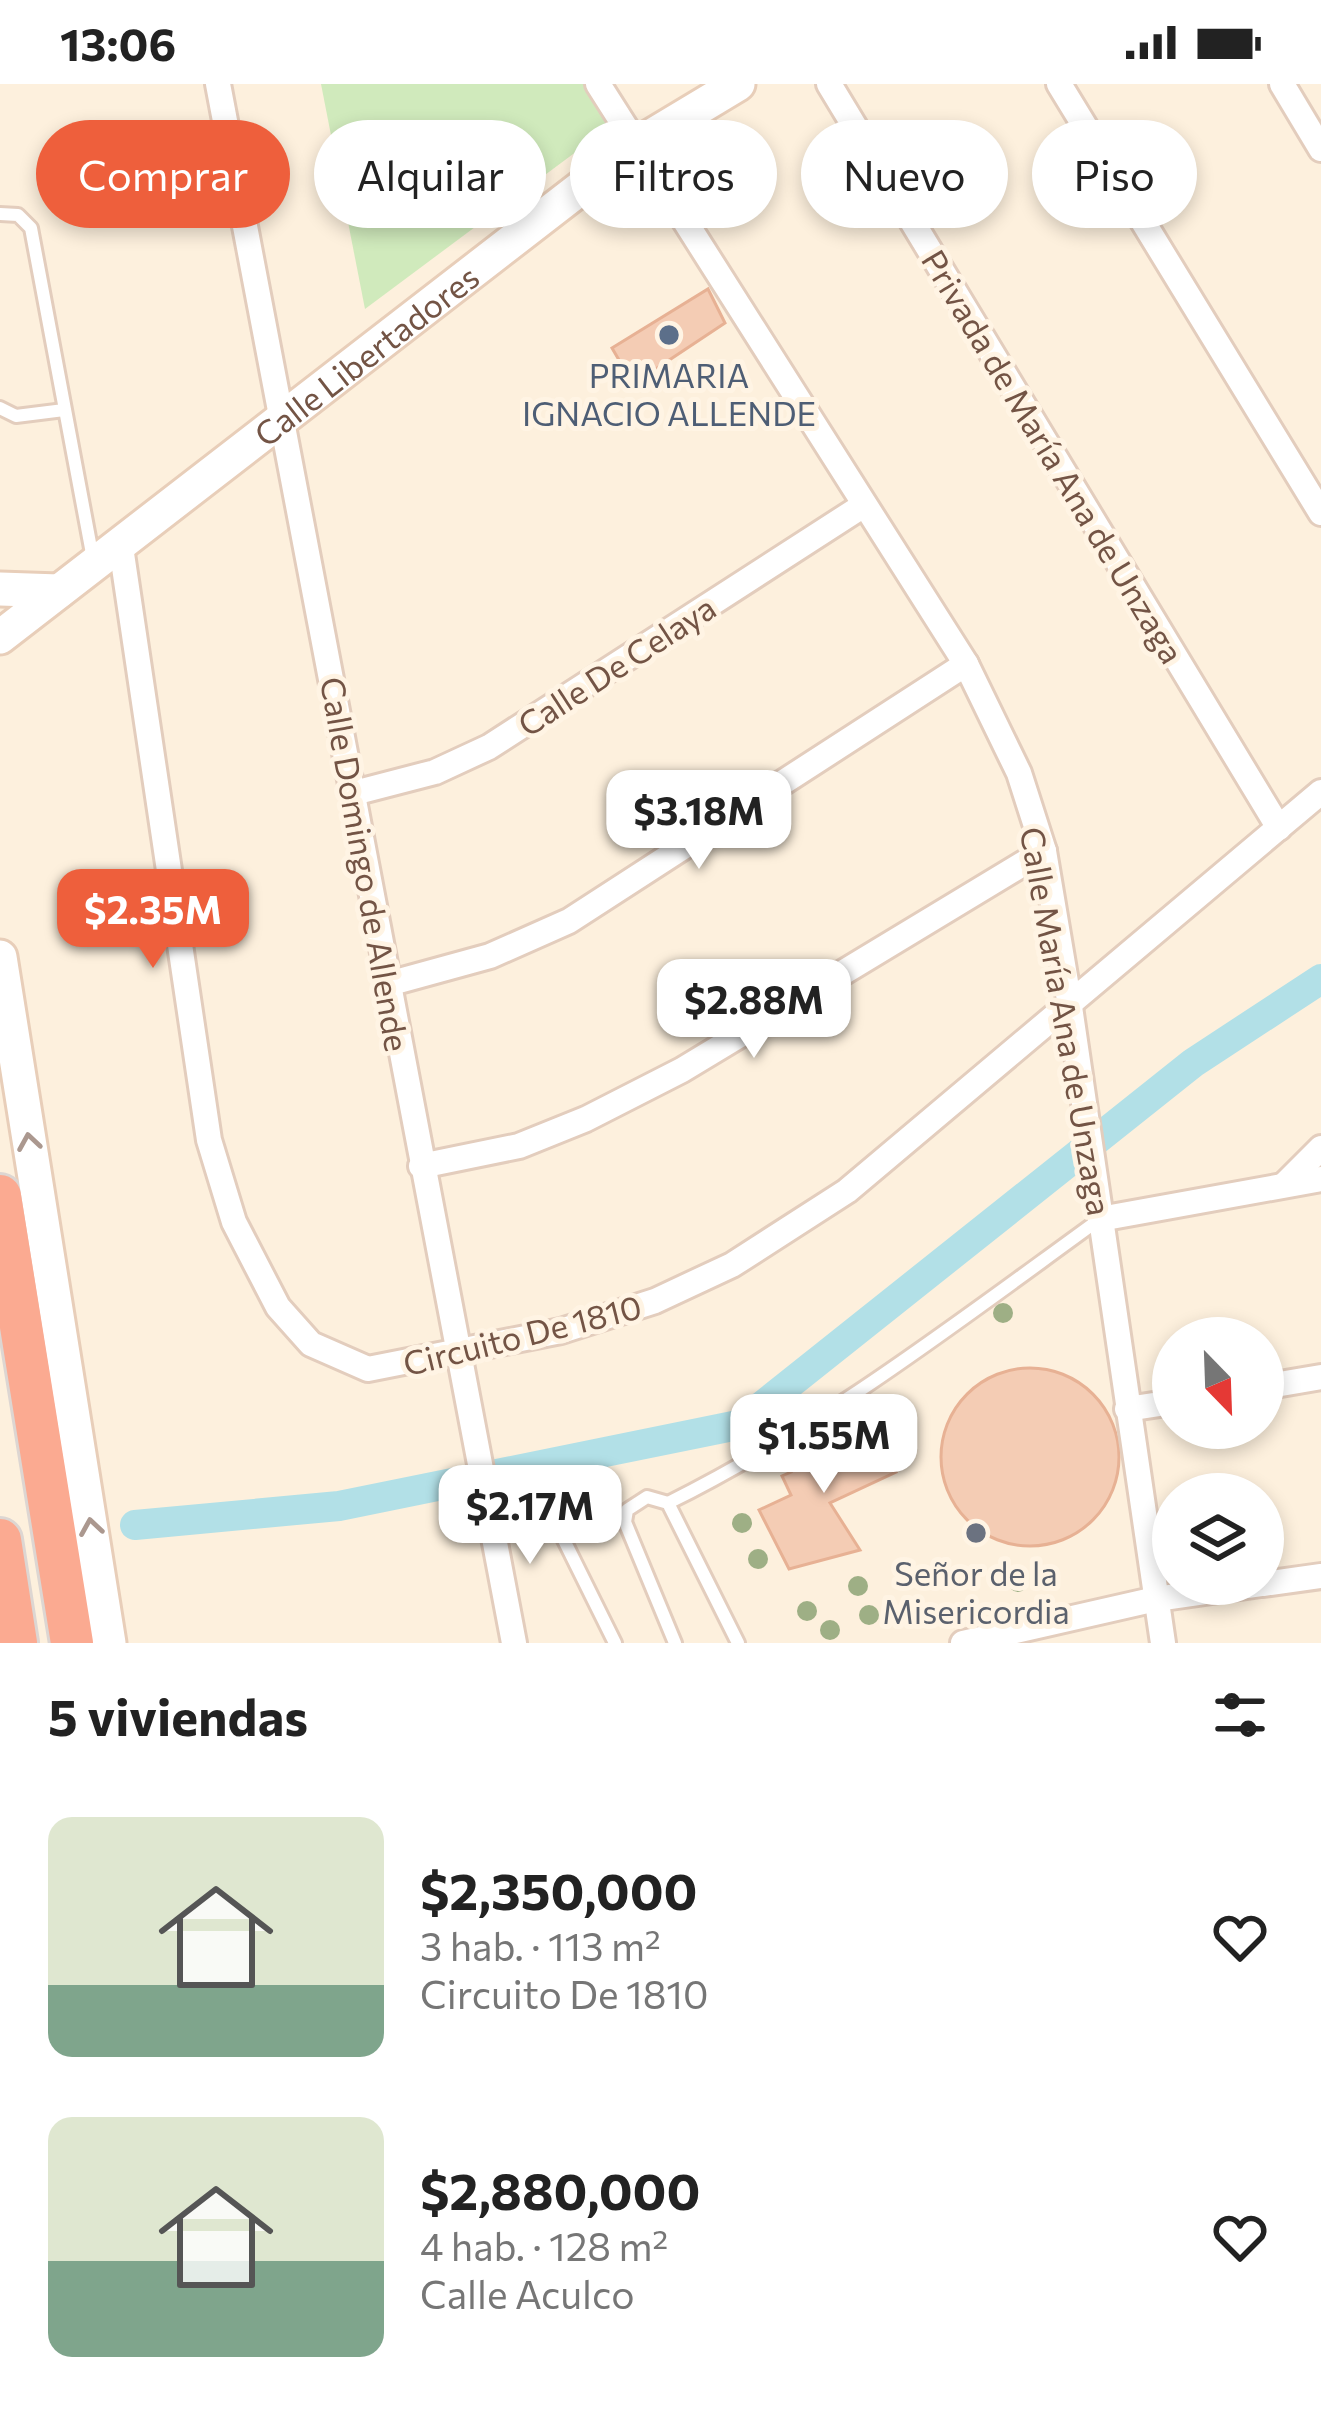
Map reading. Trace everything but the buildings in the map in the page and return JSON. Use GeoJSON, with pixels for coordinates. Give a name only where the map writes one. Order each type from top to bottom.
{"type":"FeatureCollection","features":[{"type":"Feature","properties":{"kind":"highway"},"geometry":{"type":"LineString","coordinates":[[0,1196],[72,1643]]}},
{"type":"Feature","properties":{"kind":"highway"},"geometry":{"type":"LineString","coordinates":[[0,1540],[16,1643]]}},
{"type":"Feature","properties":{"kind":"street","name":"Calle Domingo de Allende"},"geometry":{"type":"LineString","coordinates":[[218,84],[514,1643]]}},
{"type":"Feature","properties":{"kind":"street","name":"Calle María Ana de Unzaga"},"geometry":{"type":"LineString","coordinates":[[598,84],[619,120]]}},
{"type":"Feature","properties":{"kind":"street","name":"Calle Libertadores"},"geometry":{"type":"LineString","coordinates":[[678,120],[738,84]]}},
{"type":"Feature","properties":{"kind":"street","name":"Privada de María Ana de Unzaga"},"geometry":{"type":"LineString","coordinates":[[829,84],[1280,828]]}},
{"type":"Feature","properties":{"kind":"street"},"geometry":{"type":"LineString","coordinates":[[1059,84],[1321,514]]}},
{"type":"Feature","properties":{"kind":"street"},"geometry":{"type":"LineString","coordinates":[[1282,84],[1321,149]]}},
{"type":"Feature","properties":{"kind":"street","name":"Calle Libertadores"},"geometry":{"type":"LineString","coordinates":[[0,637],[570,197]]}},
{"type":"Feature","properties":{"kind":"street","name":"Calle María Ana de Unzaga"},"geometry":{"type":"LineString","coordinates":[[687,228],[966,664],[1019,772],[1044,851],[1069,1000],[1152,1573]]}},
{"type":"Feature","properties":{"kind":"street","name":"Calle De Celaya"},"geometry":{"type":"LineString","coordinates":[[354,793],[435,772],[489,747],[864,505]]}},
{"type":"Feature","properties":{"kind":"street","name":"Circuito De 1810"},"geometry":{"type":"LineString","coordinates":[[108,556],[209,1140],[234,1222],[278,1306],[311,1344],[368,1369],[456,1355],[655,1301],[732,1265],[847,1191],[1321,792]]}},
{"type":"Feature","properties":{"kind":"street"},"geometry":{"type":"LineString","coordinates":[[0,590],[59,591]]}},
{"type":"Feature","properties":{"kind":"street"},"geometry":{"type":"LineString","coordinates":[[388,984],[490,956],[568,921],[966,664]]}},
{"type":"Feature","properties":{"kind":"street"},"geometry":{"type":"LineString","coordinates":[[421,1166],[520,1146],[586,1119],[682,1070],[1044,851]]}},
{"type":"Feature","properties":{"kind":"street"},"geometry":{"type":"LineString","coordinates":[[0,957],[109,1643]]}},
{"type":"Feature","properties":{"kind":"street"},"geometry":{"type":"LineString","coordinates":[[1284,1185],[1321,1148]]}},
{"type":"Feature","properties":{"kind":"street"},"geometry":{"type":"LineString","coordinates":[[1100,1219],[1321,1179]]}},
{"type":"Feature","properties":{"kind":"street"},"geometry":{"type":"LineString","coordinates":[[1284,1383],[1321,1377]]}},
{"type":"Feature","properties":{"kind":"street"},"geometry":{"type":"LineString","coordinates":[[1127,1409],[1152,1405]]}},
{"type":"Feature","properties":{"kind":"street"},"geometry":{"type":"LineString","coordinates":[[1284,1581],[1321,1576]]}},
{"type":"Feature","properties":{"kind":"street"},"geometry":{"type":"LineString","coordinates":[[963,1643],[1152,1600]]}},
{"type":"Feature","properties":{"kind":"street","name":"Calle María Ana de Unzaga"},"geometry":{"type":"LineString","coordinates":[[1157,1605],[1162,1643]]}},
{"type":"Feature","properties":{"kind":"lane"},"geometry":{"type":"LineString","coordinates":[[0,214],[18,215],[31,228],[64,410],[108,556]]}},
{"type":"Feature","properties":{"kind":"lane"},"geometry":{"type":"LineString","coordinates":[[0,408],[16,416],[64,410]]}},
{"type":"Feature","properties":{"kind":"lane"},"geometry":{"type":"LineString","coordinates":[[668,1503],[772,1448],[874,1385],[1100,1219]]}},
{"type":"Feature","properties":{"kind":"lane"},"geometry":{"type":"LineString","coordinates":[[675,1643],[626,1522],[637,1501],[647,1496],[668,1503],[738,1643]]}},
{"type":"Feature","properties":{"kind":"lane"},"geometry":{"type":"LineString","coordinates":[[489,1511],[560,1534],[615,1643]]}},
{"type":"Feature","properties":{"kind":"green space"},"geometry":{"type":"Polygon","coordinates":[[[321,84],[584,84],[604,120],[570,120],[570,156],[546,174],[546,120],[328,120],[321,84]]]}},
{"type":"Feature","properties":{"kind":"green space"},"geometry":{"type":"Polygon","coordinates":[[[349,228],[474,228],[365,309],[349,228]]]}},
{"type":"Feature","properties":{"kind":"waterway"},"geometry":{"type":"LineString","coordinates":[[135,1525],[339,1506],[738,1425],[1193,1063],[1321,979]]}},
{"type":"Feature","properties":{"kind":"place","name":"PRIMARIA IGNACIO ALLENDE"},"geometry":{"type":"Point","coordinates":[669,335]}},
{"type":"Feature","properties":{"kind":"place","name":"Señor de la Misericordia"},"geometry":{"type":"Point","coordinates":[976,1533]}}]}
